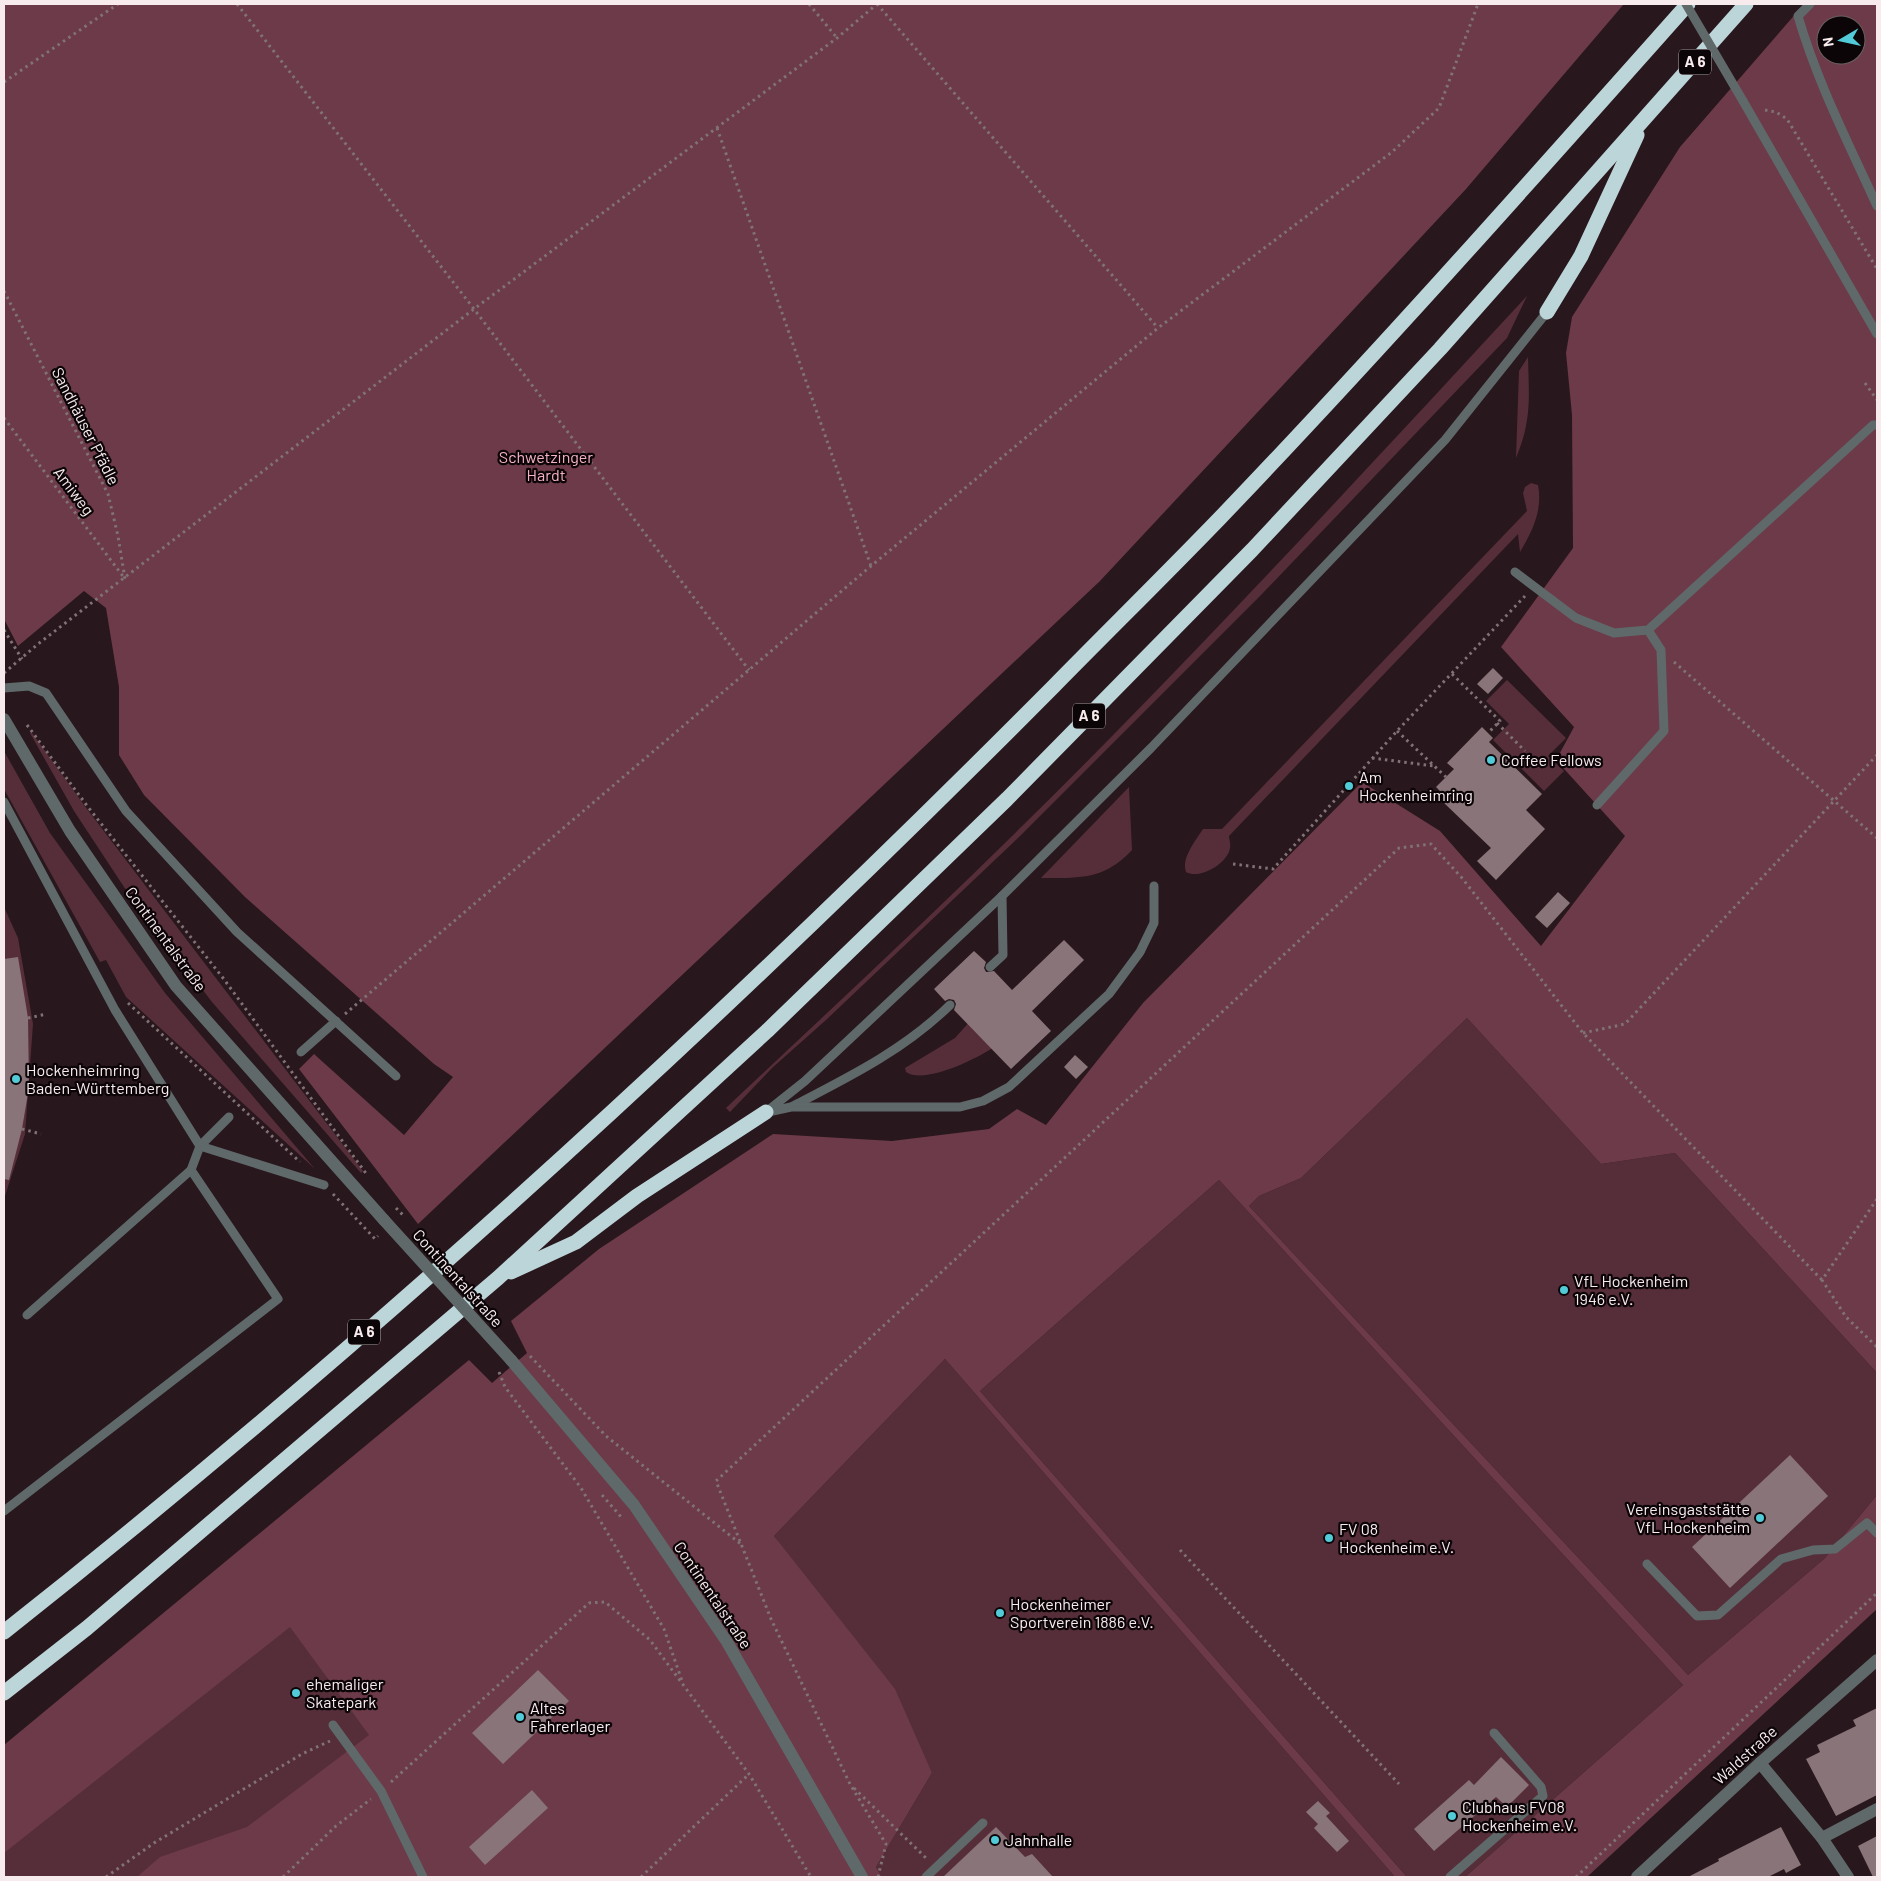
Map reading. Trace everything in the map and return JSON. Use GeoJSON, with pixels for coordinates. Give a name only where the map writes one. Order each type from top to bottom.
{"type":"FeatureCollection","features":[{"type":"Feature","properties":{"kind":"highway","name":"A 6"},"geometry":{"type":"LineString","coordinates":[[4,1632],[234,1444],[467,1244],[658,1071],[908,833],[1220,518],[1407,316],[1687,4]]}},
{"type":"Feature","properties":{"kind":"highway","name":"A 6"},"geometry":{"type":"LineString","coordinates":[[4,1693],[87,1628],[498,1278],[767,1031],[1007,799],[1252,550],[1440,349],[1746,4]]}},
{"type":"Feature","properties":{"kind":"highway"},"geometry":{"type":"LineString","coordinates":[[1547,312],[1580,256],[1644,120]]}},
{"type":"Feature","properties":{"kind":"highway"},"geometry":{"type":"LineString","coordinates":[[498,1278],[576,1242],[637,1196],[766,1112]]}},
{"type":"Feature","properties":{"kind":"street","name":"Continentalstraße"},"geometry":{"type":"LineString","coordinates":[[4,720],[70,831],[176,986],[511,1360],[634,1505],[716,1626],[862,1877]]}},
{"type":"Feature","properties":{"kind":"street","name":"Waldstraße"},"geometry":{"type":"LineString","coordinates":[[1637,1877],[1760,1763],[1877,1660]]}},
{"type":"Feature","properties":{"kind":"street"},"geometry":{"type":"LineString","coordinates":[[1760,1763],[1822,1838],[1848,1877]]}},
{"type":"Feature","properties":{"kind":"street"},"geometry":{"type":"LineString","coordinates":[[1822,1838],[1877,1809]]}},
{"type":"Feature","properties":{"kind":"lane"},"geometry":{"type":"LineString","coordinates":[[1687,4],[1877,334]]}},
{"type":"Feature","properties":{"kind":"lane"},"geometry":{"type":"LineString","coordinates":[[1810,4],[1798,16],[1803,34],[1820,81],[1877,206]]}},
{"type":"Feature","properties":{"kind":"lane"},"geometry":{"type":"LineString","coordinates":[[766,1112],[805,1081],[1002,896],[1178,720],[1444,440],[1547,312]]}},
{"type":"Feature","properties":{"kind":"lane"},"geometry":{"type":"LineString","coordinates":[[1515,572],[1576,618],[1614,633],[1648,630],[1873,425],[1877,425]]}},
{"type":"Feature","properties":{"kind":"lane"},"geometry":{"type":"LineString","coordinates":[[1597,805],[1664,731],[1660,650],[1648,630]]}},
{"type":"Feature","properties":{"kind":"lane"},"geometry":{"type":"LineString","coordinates":[[4,688],[30,686],[46,693],[126,811],[237,932],[396,1076]]}},
{"type":"Feature","properties":{"kind":"lane"},"geometry":{"type":"LineString","coordinates":[[4,802],[115,1010],[200,1146],[324,1185]]}},
{"type":"Feature","properties":{"kind":"lane"},"geometry":{"type":"LineString","coordinates":[[766,1112],[791,1107],[960,1107],[983,1101],[1009,1087],[1109,994],[1140,952],[1154,923],[1154,886]]}},
{"type":"Feature","properties":{"kind":"lane"},"geometry":{"type":"LineString","coordinates":[[990,967],[1003,955],[1002,896]]}},
{"type":"Feature","properties":{"kind":"lane"},"geometry":{"type":"LineString","coordinates":[[791,1107],[881,1060],[930,1025],[950,1006]]}},
{"type":"Feature","properties":{"kind":"lane"},"geometry":{"type":"LineString","coordinates":[[302,1052],[336,1021]]}},
{"type":"Feature","properties":{"kind":"lane"},"geometry":{"type":"LineString","coordinates":[[26,1315],[191,1170],[200,1146],[229,1117]]}},
{"type":"Feature","properties":{"kind":"lane"},"geometry":{"type":"LineString","coordinates":[[4,1511],[278,1300],[191,1170]]}},
{"type":"Feature","properties":{"kind":"lane"},"geometry":{"type":"LineString","coordinates":[[1647,1564],[1697,1616],[1718,1615],[1781,1559],[1813,1550],[1835,1549],[1867,1523],[1877,1533]]}},
{"type":"Feature","properties":{"kind":"lane"},"geometry":{"type":"LineString","coordinates":[[333,1725],[381,1791],[423,1877]]}},
{"type":"Feature","properties":{"kind":"lane"},"geometry":{"type":"LineString","coordinates":[[1450,1877],[1543,1796],[1541,1787],[1494,1733]]}},
{"type":"Feature","properties":{"kind":"lane"},"geometry":{"type":"LineString","coordinates":[[926,1877],[983,1823]]}},
{"type":"Feature","properties":{"kind":"path"},"geometry":{"type":"LineString","coordinates":[[4,82],[118,4]]}},
{"type":"Feature","properties":{"kind":"path"},"geometry":{"type":"LineString","coordinates":[[237,4],[474,308],[749,670]]}},
{"type":"Feature","properties":{"kind":"path"},"geometry":{"type":"LineString","coordinates":[[809,4],[838,38]]}},
{"type":"Feature","properties":{"kind":"path"},"geometry":{"type":"LineString","coordinates":[[4,673],[474,308],[838,38],[877,4],[1158,328]]}},
{"type":"Feature","properties":{"kind":"path"},"geometry":{"type":"LineString","coordinates":[[336,1021],[871,566],[1158,328],[1392,152],[1439,108],[1478,4]]}},
{"type":"Feature","properties":{"kind":"path"},"geometry":{"type":"LineString","coordinates":[[1749,112],[1765,110],[1776,112],[1787,119],[1877,269]]}},
{"type":"Feature","properties":{"kind":"path"},"geometry":{"type":"LineString","coordinates":[[717,128],[871,566]]}},
{"type":"Feature","properties":{"kind":"path","name":"Sandhäuser Pfädle"},"geometry":{"type":"LineString","coordinates":[[4,291],[108,494],[118,536],[125,579]]}},
{"type":"Feature","properties":{"kind":"path"},"geometry":{"type":"LineString","coordinates":[[1865,383],[1877,400]]}},
{"type":"Feature","properties":{"kind":"path","name":"Amiweg"},"geometry":{"type":"LineString","coordinates":[[4,418],[125,579]]}},
{"type":"Feature","properties":{"kind":"path"},"geometry":{"type":"LineString","coordinates":[[1233,864],[1273,869],[1372,758],[1534,586]]}},
{"type":"Feature","properties":{"kind":"path"},"geometry":{"type":"LineString","coordinates":[[4,630],[22,659]]}},
{"type":"Feature","properties":{"kind":"path"},"geometry":{"type":"LineString","coordinates":[[1660,650],[1877,838]]}},
{"type":"Feature","properties":{"kind":"path"},"geometry":{"type":"LineString","coordinates":[[1452,674],[1500,721],[1488,733]]}},
{"type":"Feature","properties":{"kind":"path"},"geometry":{"type":"LineString","coordinates":[[1497,723],[1525,750]]}},
{"type":"Feature","properties":{"kind":"path"},"geometry":{"type":"LineString","coordinates":[[27,735],[24,725],[31,728],[88,807],[223,978],[371,1181],[361,1176]]}},
{"type":"Feature","properties":{"kind":"path"},"geometry":{"type":"LineString","coordinates":[[1397,731],[1446,777]]}},
{"type":"Feature","properties":{"kind":"path"},"geometry":{"type":"LineString","coordinates":[[1583,1033],[1624,1024],[1877,755]]}},
{"type":"Feature","properties":{"kind":"path"},"geometry":{"type":"LineString","coordinates":[[1372,758],[1434,766]]}},
{"type":"Feature","properties":{"kind":"path"},"geometry":{"type":"LineString","coordinates":[[878,1877],[886,1844],[850,1784],[771,1619],[716,1481],[1399,848],[1431,844],[1462,878],[1583,1033],[1822,1280],[1846,1317],[1877,1348]]}},
{"type":"Feature","properties":{"kind":"path"},"geometry":{"type":"LineString","coordinates":[[28,1018],[47,1014]]}},
{"type":"Feature","properties":{"kind":"path"},"geometry":{"type":"LineString","coordinates":[[22,1129],[41,1134]]}},
{"type":"Feature","properties":{"kind":"path"},"geometry":{"type":"LineString","coordinates":[[1822,1280],[1877,1199]]}},
{"type":"Feature","properties":{"kind":"path"},"geometry":{"type":"LineString","coordinates":[[390,1201],[396,1208]]}},
{"type":"Feature","properties":{"kind":"path"},"geometry":{"type":"LineString","coordinates":[[525,1350],[606,1436],[742,1545]]}},
{"type":"Feature","properties":{"kind":"path"},"geometry":{"type":"LineString","coordinates":[[511,1386],[499,1372],[505,1387],[581,1488],[664,1629],[684,1686]]}},
{"type":"Feature","properties":{"kind":"path"},"geometry":{"type":"LineString","coordinates":[[598,1490],[623,1519]]}},
{"type":"Feature","properties":{"kind":"path"},"geometry":{"type":"LineString","coordinates":[[1180,1550],[1399,1784]]}},
{"type":"Feature","properties":{"kind":"path"},"geometry":{"type":"LineString","coordinates":[[1576,1877],[1877,1593]]}},
{"type":"Feature","properties":{"kind":"path"},"geometry":{"type":"LineString","coordinates":[[283,1877],[336,1826],[381,1791],[589,1603],[605,1602],[650,1640],[749,1774],[811,1877]]}},
{"type":"Feature","properties":{"kind":"path"},"geometry":{"type":"LineString","coordinates":[[106,1877],[170,1833],[302,1754],[341,1736]]}},
{"type":"Feature","properties":{"kind":"path"},"geometry":{"type":"LineString","coordinates":[[641,1877],[749,1774]]}},
{"type":"Feature","properties":{"kind":"path"},"geometry":{"type":"LineString","coordinates":[[850,1784],[936,1868]]}},
{"type":"Feature","properties":{"kind":"shaded area"},"geometry":{"type":"Polygon","coordinates":[[[1527,296],[1507,338],[1262,594],[1019,837],[826,1020],[772,1068],[730,1112],[726,1108],[973,874],[1170,677],[1527,296]]]}},
{"type":"Feature","properties":{"kind":"shaded area"},"geometry":{"type":"Polygon","coordinates":[[[1528,357],[1529,397],[1527,420],[1516,458],[1519,371],[1528,357]]]}},
{"type":"Feature","properties":{"kind":"shaded area"},"geometry":{"type":"Polygon","coordinates":[[[1531,483],[1538,485],[1538,512],[1529,537],[1520,552],[1518,534],[1229,836],[1230,848],[1224,859],[1206,872],[1192,874],[1186,872],[1187,855],[1203,829],[1222,829],[1527,511],[1523,493],[1525,487],[1531,483]]]}},
{"type":"Feature","properties":{"kind":"shaded area"},"geometry":{"type":"Polygon","coordinates":[[[1507,680],[1566,738],[1548,756],[1564,771],[1544,791],[1493,740],[1509,724],[1486,701],[1507,680]]]}},
{"type":"Feature","properties":{"kind":"shaded area"},"geometry":{"type":"Polygon","coordinates":[[[30,733],[32,733],[87,809],[363,1171],[361,1173],[212,1002],[124,887],[74,811],[30,733]]]}},
{"type":"Feature","properties":{"kind":"shaded area"},"geometry":{"type":"Polygon","coordinates":[[[4,751],[50,833],[165,993],[315,1169],[126,997],[106,960],[100,962],[4,789],[4,751]]]}},
{"type":"Feature","properties":{"kind":"shaded area"},"geometry":{"type":"Polygon","coordinates":[[[1129,787],[1132,850],[1122,860],[1101,872],[1080,877],[1041,878],[1129,787]]]}},
{"type":"Feature","properties":{"kind":"shaded area","name":"Hockenheimring Baden-Württemberg"},"geometry":{"type":"Polygon","coordinates":[[[4,907],[18,938],[33,1024],[25,1134],[4,1199],[4,907]]]}},
{"type":"Feature","properties":{"kind":"shaded area","name":"VfL Hockenheim 1946 e.V."},"geometry":{"type":"Polygon","coordinates":[[[1467,1018],[1601,1164],[1675,1153],[1877,1373],[1877,1495],[1825,1558],[1688,1675],[1249,1206],[1259,1196],[1301,1178],[1467,1018]]]}},
{"type":"Feature","properties":{"kind":"shaded area"},"geometry":{"type":"Polygon","coordinates":[[[972,1019],[996,1046],[965,1063],[938,1073],[915,1075],[906,1072],[905,1068],[955,1038],[972,1019]]]}},
{"type":"Feature","properties":{"kind":"shaded area","name":"FV 08 Hockenheim e.V."},"geometry":{"type":"Polygon","coordinates":[[[1219,1180],[1683,1685],[1465,1877],[1407,1877],[980,1391],[1219,1180]]]}},
{"type":"Feature","properties":{"kind":"shaded area","name":"Hockenheimer Sportverein 1886 e.V."},"geometry":{"type":"Polygon","coordinates":[[[945,1359],[1395,1877],[882,1877],[876,1867],[932,1773],[774,1536],[945,1359]]]}},
{"type":"Feature","properties":{"kind":"shaded area"},"geometry":{"type":"Polygon","coordinates":[[[473,1434],[669,1877],[4,1877],[4,1851],[473,1434]]]}},
{"type":"Feature","properties":{"kind":"green space","name":"Schwetzinger Hardt"},"geometry":{"type":"Polygon","coordinates":[[[4,4],[1624,4],[1466,189],[1100,581],[418,1224],[299,1069],[314,1054],[404,1135],[453,1077],[434,1064],[245,897],[144,795],[119,755],[119,687],[106,608],[84,591],[18,646],[4,619],[4,4]]]}},
{"type":"Feature","properties":{"kind":"green space"},"geometry":{"type":"Polygon","coordinates":[[[1804,4],[1877,4],[1877,1373],[1675,1153],[1601,1164],[1467,1018],[1301,1178],[1259,1196],[1249,1206],[1688,1675],[1825,1558],[1877,1495],[1877,1609],[1587,1877],[1465,1877],[1683,1685],[1219,1180],[980,1391],[1407,1877],[1395,1877],[945,1359],[774,1536],[895,1689],[932,1773],[876,1867],[882,1877],[137,1877],[160,1857],[247,1827],[369,1735],[290,1627],[4,1853],[4,1745],[469,1360],[492,1383],[527,1353],[511,1321],[599,1249],[773,1134],[892,1141],[989,1129],[1017,1109],[1046,1125],[1143,1003],[1362,782],[1440,831],[1541,946],[1625,836],[1556,760],[1574,727],[1501,647],[1573,548],[1572,415],[1566,353],[1572,317],[1680,147],[1804,4]]]}},
{"type":"Feature","properties":{"kind":"building"},"geometry":{"type":"Polygon","coordinates":[[[1493,668],[1503,678],[1488,694],[1477,684],[1493,668]]]}},
{"type":"Feature","properties":{"kind":"building"},"geometry":{"type":"Polygon","coordinates":[[[1482,727],[1493,738],[1489,742],[1542,794],[1526,810],[1545,829],[1496,880],[1477,861],[1491,848],[1443,802],[1447,798],[1436,787],[1454,769],[1447,763],[1482,727]]]}},
{"type":"Feature","properties":{"kind":"building"},"geometry":{"type":"Polygon","coordinates":[[[1558,892],[1570,903],[1547,928],[1535,917],[1558,892]]]}},
{"type":"Feature","properties":{"kind":"building"},"geometry":{"type":"Polygon","coordinates":[[[1064,940],[1084,960],[1032,1011],[1051,1031],[1011,1069],[954,1010],[956,1004],[954,1000],[949,999],[945,1001],[934,989],[974,951],[986,962],[984,968],[986,972],[994,971],[1012,990],[1064,940]]]}},
{"type":"Feature","properties":{"kind":"building","name":"Hockenheimring Baden-Württemberg"},"geometry":{"type":"Polygon","coordinates":[[[18,957],[28,1018],[29,1087],[22,1129],[9,1180],[4,1179],[4,959],[18,957]]]}},
{"type":"Feature","properties":{"kind":"building"},"geometry":{"type":"Polygon","coordinates":[[[1075,1055],[1088,1067],[1076,1079],[1064,1067],[1075,1055]]]}},
{"type":"Feature","properties":{"kind":"building"},"geometry":{"type":"Polygon","coordinates":[[[1790,1455],[1828,1496],[1730,1588],[1692,1547],[1790,1455]]]}},
{"type":"Feature","properties":{"kind":"building","name":"Altes Fahrerlager"},"geometry":{"type":"Polygon","coordinates":[[[538,1670],[569,1701],[503,1764],[472,1733],[538,1670]]]}},
{"type":"Feature","properties":{"kind":"building"},"geometry":{"type":"Polygon","coordinates":[[[1877,1708],[1877,1795],[1836,1816],[1806,1759],[1820,1752],[1817,1745],[1856,1726],[1853,1720],[1877,1708]]]}},
{"type":"Feature","properties":{"kind":"building","name":"Clubhaus FV08 Hockenheim e.V."},"geometry":{"type":"Polygon","coordinates":[[[1501,1757],[1529,1785],[1507,1807],[1496,1797],[1434,1851],[1414,1829],[1469,1780],[1474,1785],[1501,1757]]]}},
{"type":"Feature","properties":{"kind":"building"},"geometry":{"type":"Polygon","coordinates":[[[532,1790],[548,1808],[485,1865],[469,1847],[532,1790]]]}},
{"type":"Feature","properties":{"kind":"building"},"geometry":{"type":"Polygon","coordinates":[[[1318,1801],[1330,1813],[1326,1816],[1349,1841],[1337,1852],[1314,1828],[1318,1824],[1306,1812],[1318,1801]]]}},
{"type":"Feature","properties":{"kind":"building","name":"Jahnhalle"},"geometry":{"type":"Polygon","coordinates":[[[996,1827],[1025,1857],[1032,1854],[1053,1877],[943,1877],[996,1827]]]}},
{"type":"Feature","properties":{"kind":"building"},"geometry":{"type":"Polygon","coordinates":[[[1781,1827],[1801,1865],[1786,1873],[1784,1869],[1768,1877],[1688,1877],[1719,1861],[1718,1859],[1781,1827]]]}},
{"type":"Feature","properties":{"kind":"building"},"geometry":{"type":"Polygon","coordinates":[[[1877,1836],[1877,1877],[1873,1877],[1858,1846],[1877,1836]]]}},
{"type":"Feature","properties":{"kind":"place","name":"Coffee Fellows"},"geometry":{"type":"Point","coordinates":[1491,760]}},
{"type":"Feature","properties":{"kind":"place","name":"Am Hockenheimring"},"geometry":{"type":"Point","coordinates":[1349,786]}},
{"type":"Feature","properties":{"kind":"place","name":"Hockenheimring Baden-Württemberg"},"geometry":{"type":"Point","coordinates":[16,1079]}},
{"type":"Feature","properties":{"kind":"place","name":"VfL Hockenheim 1946 e.V."},"geometry":{"type":"Point","coordinates":[1564,1290]}},
{"type":"Feature","properties":{"kind":"place","name":"Vereinsgaststätte VfL Hockenheim"},"geometry":{"type":"Point","coordinates":[1760,1518]}},
{"type":"Feature","properties":{"kind":"place","name":"FV 08 Hockenheim e.V."},"geometry":{"type":"Point","coordinates":[1329,1538]}},
{"type":"Feature","properties":{"kind":"place","name":"Hockenheimer Sportverein 1886 e.V."},"geometry":{"type":"Point","coordinates":[1000,1613]}},
{"type":"Feature","properties":{"kind":"place","name":"ehemaliger Skatepark"},"geometry":{"type":"Point","coordinates":[296,1693]}},
{"type":"Feature","properties":{"kind":"place","name":"Altes Fahrerlager"},"geometry":{"type":"Point","coordinates":[520,1717]}},
{"type":"Feature","properties":{"kind":"place","name":"Clubhaus FV08 Hockenheim e.V."},"geometry":{"type":"Point","coordinates":[1452,1816]}},
{"type":"Feature","properties":{"kind":"place","name":"Jahnhalle"},"geometry":{"type":"Point","coordinates":[995,1840]}}]}
